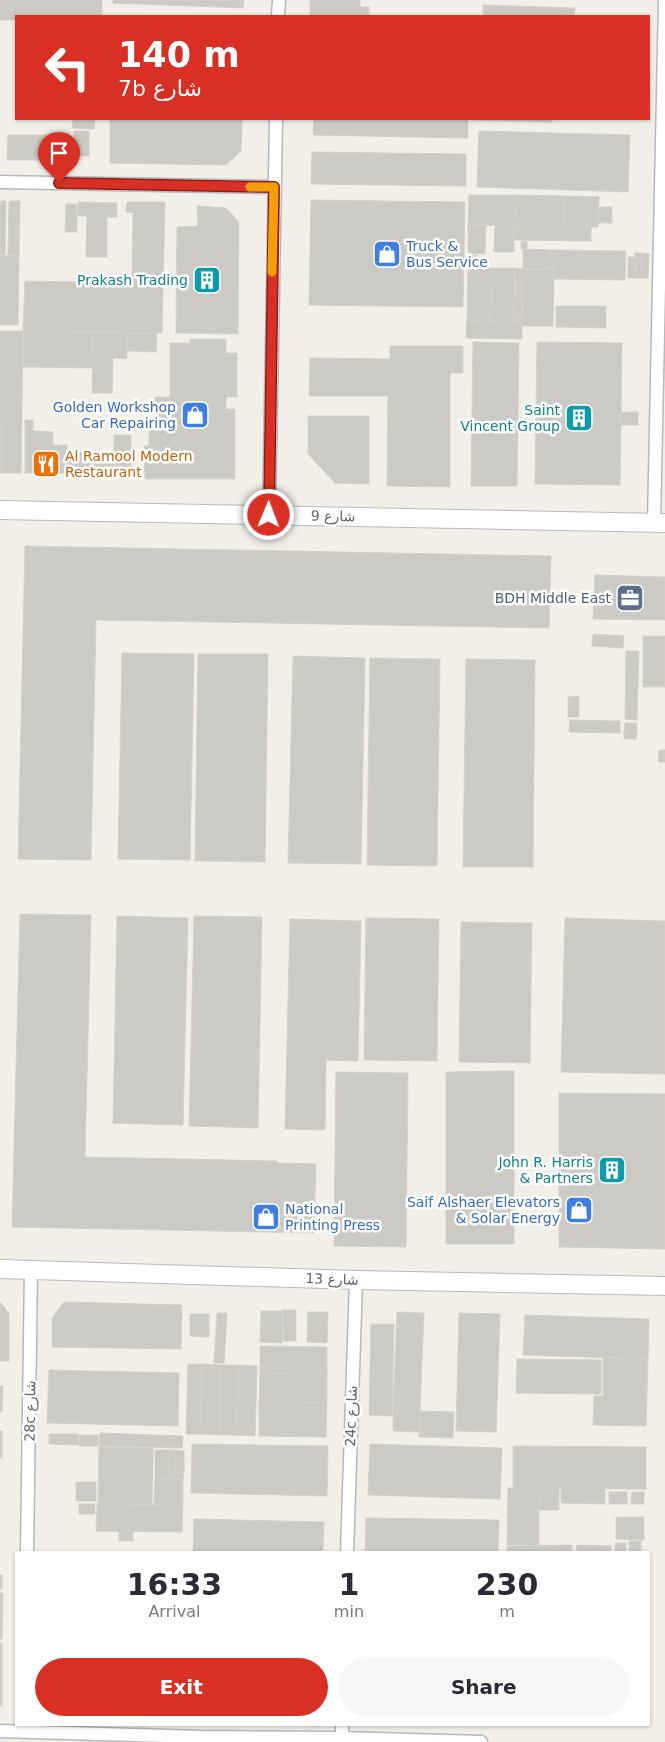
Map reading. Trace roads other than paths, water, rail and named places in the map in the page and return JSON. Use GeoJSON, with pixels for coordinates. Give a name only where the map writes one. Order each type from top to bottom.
{"type":"FeatureCollection","features":[{"type":"Feature","properties":{"kind":"street"},"geometry":{"type":"LineString","coordinates":[[278,15],[279,0]]}},
{"type":"Feature","properties":{"kind":"street"},"geometry":{"type":"LineString","coordinates":[[660,523],[665,0]]}},
{"type":"Feature","properties":{"kind":"street"},"geometry":{"type":"LineString","coordinates":[[269,515],[276,120]]}},
{"type":"Feature","properties":{"kind":"street"},"geometry":{"type":"LineString","coordinates":[[0,182],[274,187]]}},
{"type":"Feature","properties":{"kind":"street","name":"شارع 9"},"geometry":{"type":"LineString","coordinates":[[0,510],[660,523]]}},
{"type":"Feature","properties":{"kind":"street","name":"شارع 13"},"geometry":{"type":"LineString","coordinates":[[0,1269],[356,1280],[665,1286]]}},
{"type":"Feature","properties":{"kind":"street","name":"28c شارع"},"geometry":{"type":"LineString","coordinates":[[27,1551],[31,1270]]}},
{"type":"Feature","properties":{"kind":"street","name":"24c شارع"},"geometry":{"type":"LineString","coordinates":[[347,1551],[356,1280]]}},
{"type":"Feature","properties":{"kind":"street"},"geometry":{"type":"LineString","coordinates":[[342,1726],[342,1738]]}},
{"type":"Feature","properties":{"kind":"street"},"geometry":{"type":"LineString","coordinates":[[0,1731],[24,1728],[201,1740],[342,1738],[481,1742]]}},
{"type":"Feature","properties":{"kind":"place","name":"Truck & Bus Service"},"geometry":{"type":"Point","coordinates":[387,254]}},
{"type":"Feature","properties":{"kind":"place","name":"Prakash Trading"},"geometry":{"type":"Point","coordinates":[207,280]}},
{"type":"Feature","properties":{"kind":"place","name":"Golden Workshop Car Repairing"},"geometry":{"type":"Point","coordinates":[195,415]}},
{"type":"Feature","properties":{"kind":"place","name":"Saint Vincent Group"},"geometry":{"type":"Point","coordinates":[579,418]}},
{"type":"Feature","properties":{"kind":"place","name":"Al Ramool Modern Restaurant"},"geometry":{"type":"Point","coordinates":[46,464]}},
{"type":"Feature","properties":{"kind":"place","name":"BDH Middle East"},"geometry":{"type":"Point","coordinates":[630,598]}},
{"type":"Feature","properties":{"kind":"place","name":"John R. Harris & Partners"},"geometry":{"type":"Point","coordinates":[612,1170]}},
{"type":"Feature","properties":{"kind":"place","name":"Saif Alshaer Elevators & Solar Energy"},"geometry":{"type":"Point","coordinates":[579,1210]}},
{"type":"Feature","properties":{"kind":"place","name":"National Printing Press"},"geometry":{"type":"Point","coordinates":[266,1217]}}]}
